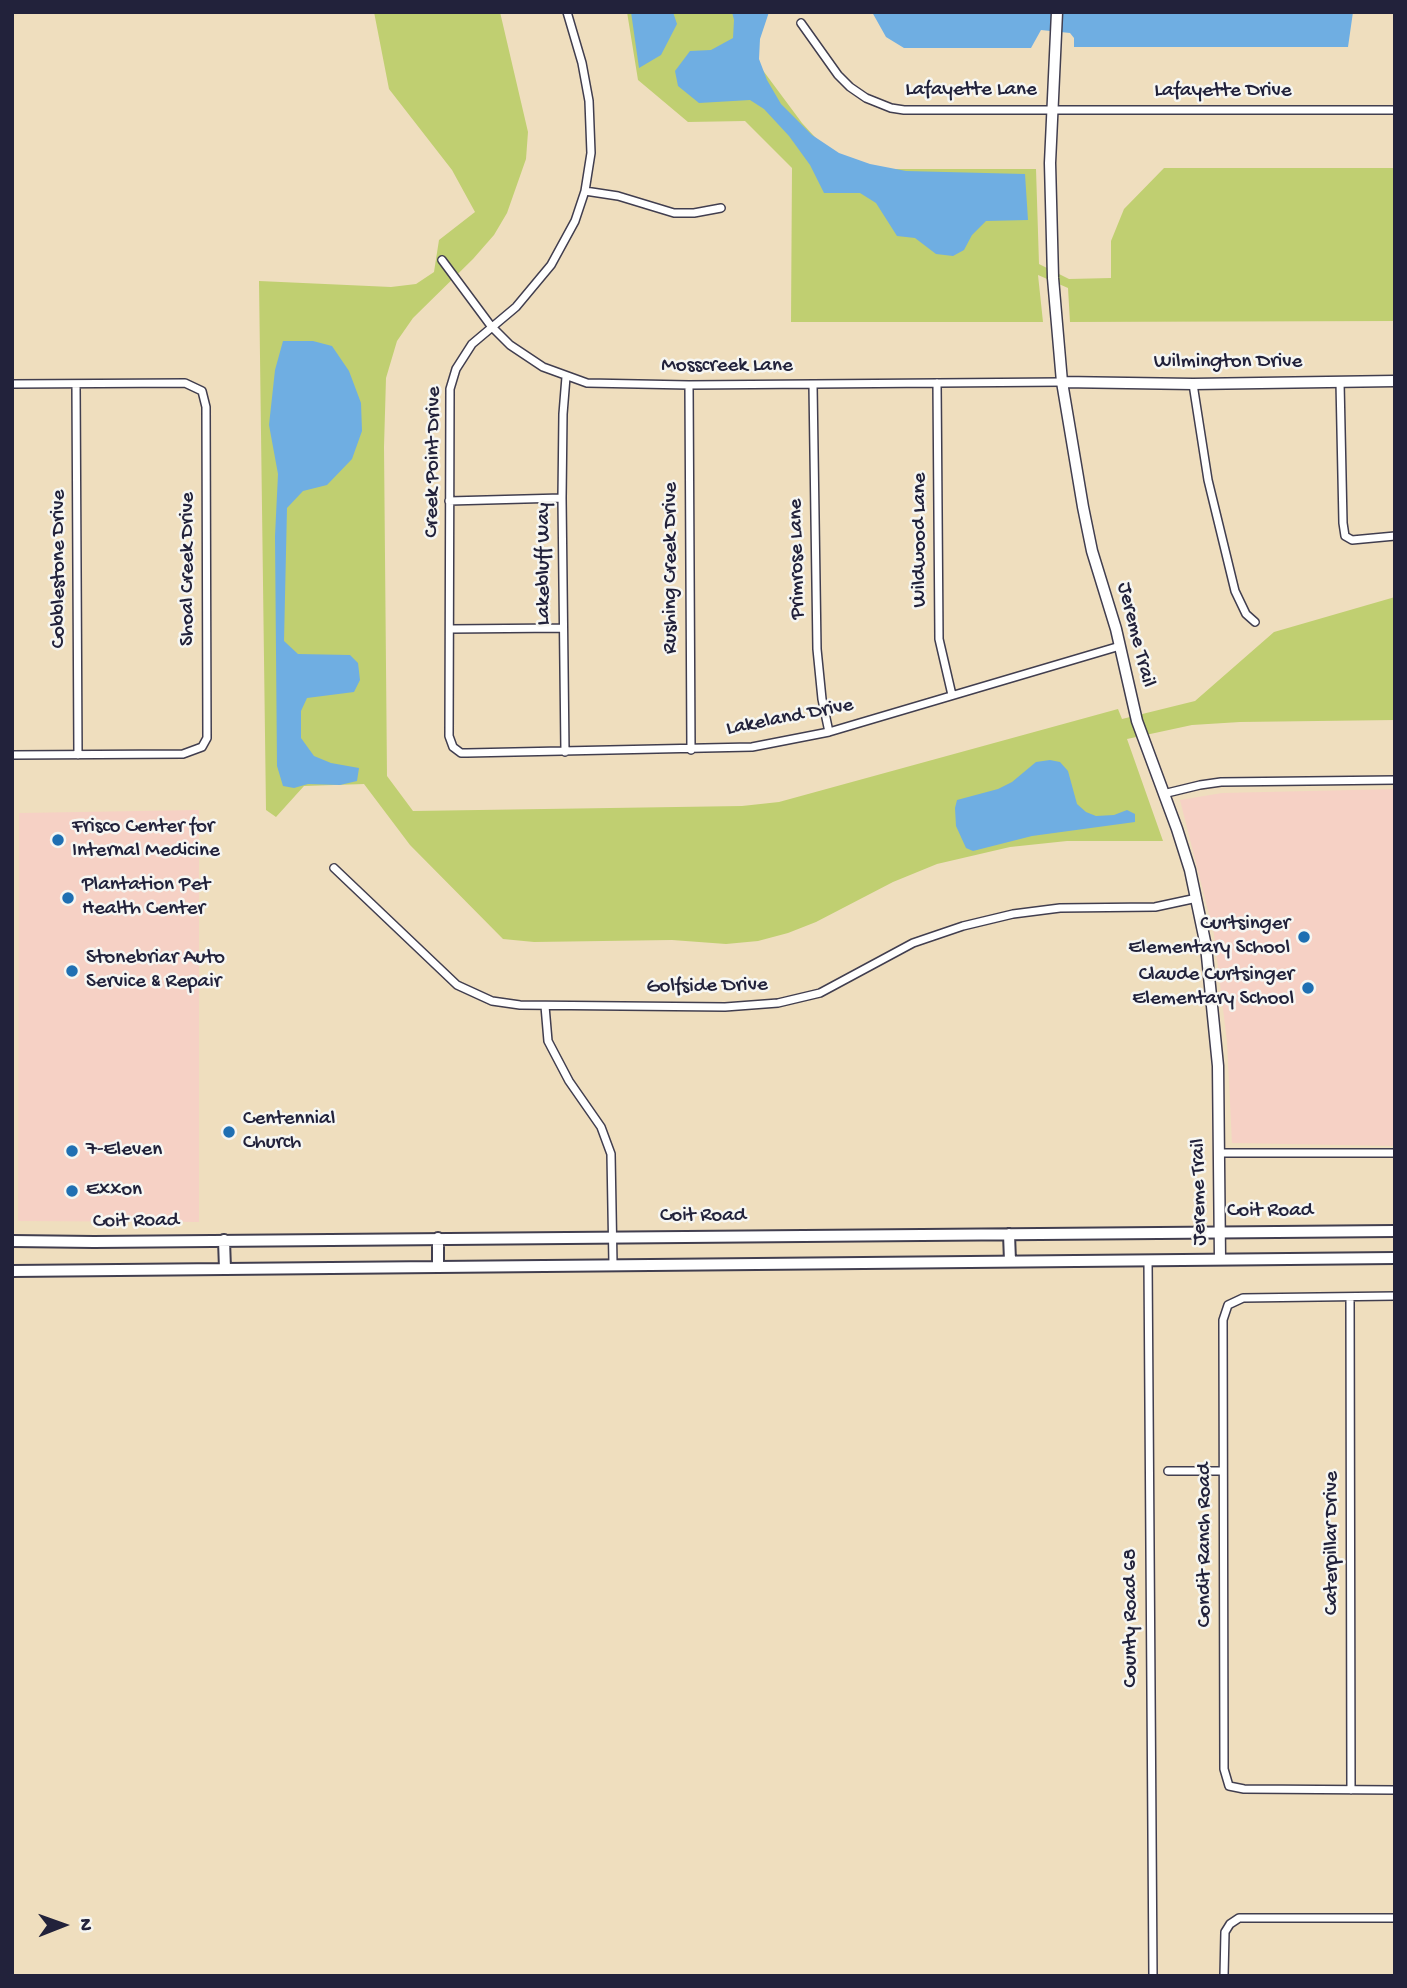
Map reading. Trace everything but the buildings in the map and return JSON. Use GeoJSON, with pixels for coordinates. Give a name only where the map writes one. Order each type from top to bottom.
{"type":"FeatureCollection","features":[{"type":"Feature","properties":{"kind":"main road","name":"Coit Road"},"geometry":{"type":"LineString","coordinates":[[12,1241],[1395,1230]]}},
{"type":"Feature","properties":{"kind":"main road"},"geometry":{"type":"LineString","coordinates":[[1009,1234],[1010,1261]]}},
{"type":"Feature","properties":{"kind":"main road"},"geometry":{"type":"LineString","coordinates":[[438,1238],[438,1266]]}},
{"type":"Feature","properties":{"kind":"main road"},"geometry":{"type":"LineString","coordinates":[[225,1240],[225,1269]]}},
{"type":"Feature","properties":{"kind":"main road"},"geometry":{"type":"LineString","coordinates":[[12,1271],[1395,1258]]}},
{"type":"Feature","properties":{"kind":"street","name":"Creek Point Drive"},"geometry":{"type":"LineString","coordinates":[[456,750],[450,743],[449,736],[450,389],[460,360],[472,344],[527,295],[551,265],[575,221],[585,191],[591,153],[589,101],[582,63],[567,12]]}},
{"type":"Feature","properties":{"kind":"street","name":"Jereme Trail"},"geometry":{"type":"LineString","coordinates":[[1057,12],[1052,109],[1052,252],[1062,382],[1085,518],[1120,646],[1137,721],[1177,829],[1206,946],[1218,1066],[1220,1259]]}},
{"type":"Feature","properties":{"kind":"street","name":"Lafayette Lane"},"geometry":{"type":"LineString","coordinates":[[801,23],[838,75],[850,87],[880,104],[904,110],[1052,109]]}},
{"type":"Feature","properties":{"kind":"street","name":"Lafayette Drive"},"geometry":{"type":"LineString","coordinates":[[1052,109],[1395,110]]}},
{"type":"Feature","properties":{"kind":"street"},"geometry":{"type":"LineString","coordinates":[[585,191],[618,196],[674,213],[722,208]]}},
{"type":"Feature","properties":{"kind":"street","name":"Mosscreek Lane"},"geometry":{"type":"LineString","coordinates":[[442,260],[491,326],[510,345],[532,360],[566,377],[587,383],[813,385],[1062,382]]}},
{"type":"Feature","properties":{"kind":"street","name":"Lakebluff Way"},"geometry":{"type":"LineString","coordinates":[[565,752],[562,499],[566,377]]}},
{"type":"Feature","properties":{"kind":"street","name":"Wilmington Drive"},"geometry":{"type":"LineString","coordinates":[[1062,382],[1193,384],[1395,381]]}},
{"type":"Feature","properties":{"kind":"street"},"geometry":{"type":"LineString","coordinates":[[1340,382],[1343,523],[1347,538],[1395,536]]}},
{"type":"Feature","properties":{"kind":"street","name":"Shoal Creek Drive"},"geometry":{"type":"LineString","coordinates":[[76,384],[185,383],[202,391],[206,407],[207,738],[202,747],[183,754],[78,755]]}},
{"type":"Feature","properties":{"kind":"street","name":"Wildwood Lane"},"geometry":{"type":"LineString","coordinates":[[937,383],[939,639],[952,695]]}},
{"type":"Feature","properties":{"kind":"street"},"geometry":{"type":"LineString","coordinates":[[12,384],[76,384]]}},
{"type":"Feature","properties":{"kind":"street","name":"Cobblestone Drive"},"geometry":{"type":"LineString","coordinates":[[76,384],[78,755]]}},
{"type":"Feature","properties":{"kind":"street"},"geometry":{"type":"LineString","coordinates":[[1193,384],[1208,480],[1235,591],[1245,614],[1255,622]]}},
{"type":"Feature","properties":{"kind":"street","name":"Rushing Creek Drive"},"geometry":{"type":"LineString","coordinates":[[689,385],[691,750]]}},
{"type":"Feature","properties":{"kind":"street","name":"Primrose Lane"},"geometry":{"type":"LineString","coordinates":[[813,385],[817,649],[822,699],[829,732]]}},
{"type":"Feature","properties":{"kind":"street"},"geometry":{"type":"LineString","coordinates":[[449,501],[562,499]]}},
{"type":"Feature","properties":{"kind":"street"},"geometry":{"type":"LineString","coordinates":[[450,629],[563,628]]}},
{"type":"Feature","properties":{"kind":"street","name":"Lakeland Drive"},"geometry":{"type":"LineString","coordinates":[[456,750],[467,753],[752,747],[829,732],[1120,646]]}},
{"type":"Feature","properties":{"kind":"street"},"geometry":{"type":"LineString","coordinates":[[12,755],[78,755]]}},
{"type":"Feature","properties":{"kind":"street"},"geometry":{"type":"LineString","coordinates":[[1163,794],[1221,782],[1395,780]]}},
{"type":"Feature","properties":{"kind":"street","name":"Golfside Drive"},"geometry":{"type":"LineString","coordinates":[[334,868],[457,985],[492,1001],[545,1006],[725,1007],[778,1003],[820,993],[913,943],[963,926],[1013,914],[1060,908],[1155,907],[1196,898]]}},
{"type":"Feature","properties":{"kind":"street"},"geometry":{"type":"LineString","coordinates":[[545,1006],[548,1041],[569,1081],[601,1127],[611,1154],[613,1264]]}},
{"type":"Feature","properties":{"kind":"street"},"geometry":{"type":"LineString","coordinates":[[1219,1153],[1395,1153]]}},
{"type":"Feature","properties":{"kind":"street","name":"County Road 68"},"geometry":{"type":"LineString","coordinates":[[1148,1260],[1153,1976]]}},
{"type":"Feature","properties":{"kind":"street"},"geometry":{"type":"LineString","coordinates":[[1350,1297],[1395,1296]]}},
{"type":"Feature","properties":{"kind":"street","name":"Condit Ranch Road"},"geometry":{"type":"LineString","coordinates":[[1350,1297],[1243,1297],[1229,1304],[1223,1320],[1224,1769],[1229,1786],[1244,1789],[1352,1790]]}},
{"type":"Feature","properties":{"kind":"street","name":"Caterpillar Drive"},"geometry":{"type":"LineString","coordinates":[[1350,1297],[1352,1790]]}},
{"type":"Feature","properties":{"kind":"street"},"geometry":{"type":"LineString","coordinates":[[1168,1471],[1223,1471]]}},
{"type":"Feature","properties":{"kind":"street"},"geometry":{"type":"LineString","coordinates":[[1352,1790],[1395,1790]]}},
{"type":"Feature","properties":{"kind":"street"},"geometry":{"type":"LineString","coordinates":[[1224,1976],[1225,1934],[1232,1922],[1245,1917],[1395,1918]]}},
{"type":"Feature","properties":{"kind":"shaded area","name":"Claude Curtsinger Elementary School"},"geometry":{"type":"Polygon","coordinates":[[[1395,789],[1395,1146],[1232,1143],[1227,1042],[1214,934],[1180,800],[1222,793],[1395,789]]]}},
{"type":"Feature","properties":{"kind":"shaded area"},"geometry":{"type":"Polygon","coordinates":[[[199,810],[199,1222],[18,1221],[19,813],[199,810]]]}},
{"type":"Feature","properties":{"kind":"green space"},"geometry":{"type":"Polygon","coordinates":[[[374,12],[500,12],[528,132],[526,159],[507,213],[494,235],[473,259],[413,318],[397,341],[386,378],[384,447],[387,776],[413,811],[742,806],[779,802],[1118,709],[1122,719],[1195,701],[1274,632],[1395,597],[1395,720],[1192,725],[1127,739],[1163,841],[1067,841],[1010,847],[937,864],[893,882],[816,922],[788,933],[758,941],[726,944],[672,940],[534,942],[503,939],[410,845],[364,784],[304,786],[276,817],[266,810],[259,281],[391,287],[416,284],[434,272],[439,240],[475,212],[452,170],[389,89],[374,12]]]}},
{"type":"Feature","properties":{"kind":"green space"},"geometry":{"type":"Polygon","coordinates":[[[627,12],[754,12],[753,57],[802,123],[836,160],[877,169],[1036,169],[1039,264],[1069,279],[1111,278],[1111,241],[1124,209],[1164,168],[1395,168],[1395,321],[1070,322],[1068,288],[1038,275],[1043,322],[791,322],[792,168],[745,121],[688,122],[638,80],[627,12]]]}},
{"type":"Feature","properties":{"kind":"water"},"geometry":{"type":"Polygon","coordinates":[[[631,12],[673,12],[677,24],[661,55],[639,68],[631,12]]]}},
{"type":"Feature","properties":{"kind":"water"},"geometry":{"type":"Polygon","coordinates":[[[732,12],[769,12],[760,39],[759,59],[781,104],[812,135],[839,153],[870,164],[906,171],[1025,174],[1028,220],[986,221],[972,235],[964,250],[953,256],[936,254],[915,238],[897,236],[876,203],[860,193],[824,193],[810,165],[789,136],[764,109],[750,100],[699,103],[678,86],[675,71],[690,51],[711,50],[733,38],[732,12]]]}},
{"type":"Feature","properties":{"kind":"water"},"geometry":{"type":"Polygon","coordinates":[[[872,12],[1353,12],[1348,47],[1074,47],[1074,38],[1070,33],[1041,30],[1031,48],[904,48],[886,37],[872,12]]]}},
{"type":"Feature","properties":{"kind":"water"},"geometry":{"type":"Polygon","coordinates":[[[283,341],[313,341],[332,346],[349,371],[361,403],[362,431],[352,459],[327,485],[303,491],[287,508],[284,641],[298,654],[350,655],[358,663],[360,680],[354,692],[307,698],[301,711],[301,738],[314,756],[331,763],[359,768],[357,781],[340,785],[308,784],[294,788],[283,786],[277,766],[275,536],[278,474],[269,425],[275,370],[283,341]]]}},
{"type":"Feature","properties":{"kind":"water"},"geometry":{"type":"Polygon","coordinates":[[[1036,762],[1060,762],[1068,771],[1077,804],[1086,812],[1096,816],[1114,815],[1127,810],[1135,814],[1135,822],[1032,836],[973,851],[966,848],[956,826],[957,800],[998,789],[1012,782],[1036,762]]]}},
{"type":"Feature","properties":{"kind":"place","name":"Frisco Center for Internal Medicine"},"geometry":{"type":"Point","coordinates":[58,840]}},
{"type":"Feature","properties":{"kind":"place","name":"Plantation Pet Health Center"},"geometry":{"type":"Point","coordinates":[68,898]}},
{"type":"Feature","properties":{"kind":"place","name":"Curtsinger Elementary School"},"geometry":{"type":"Point","coordinates":[1304,937]}},
{"type":"Feature","properties":{"kind":"place","name":"Stonebriar Auto Service & Repair"},"geometry":{"type":"Point","coordinates":[72,971]}},
{"type":"Feature","properties":{"kind":"place","name":"Claude Curtsinger Elementary School"},"geometry":{"type":"Point","coordinates":[1308,988]}},
{"type":"Feature","properties":{"kind":"place","name":"Centennial Church"},"geometry":{"type":"Point","coordinates":[229,1132]}},
{"type":"Feature","properties":{"kind":"place","name":"7-Eleven"},"geometry":{"type":"Point","coordinates":[72,1151]}},
{"type":"Feature","properties":{"kind":"place","name":"Exxon"},"geometry":{"type":"Point","coordinates":[72,1191]}}]}
